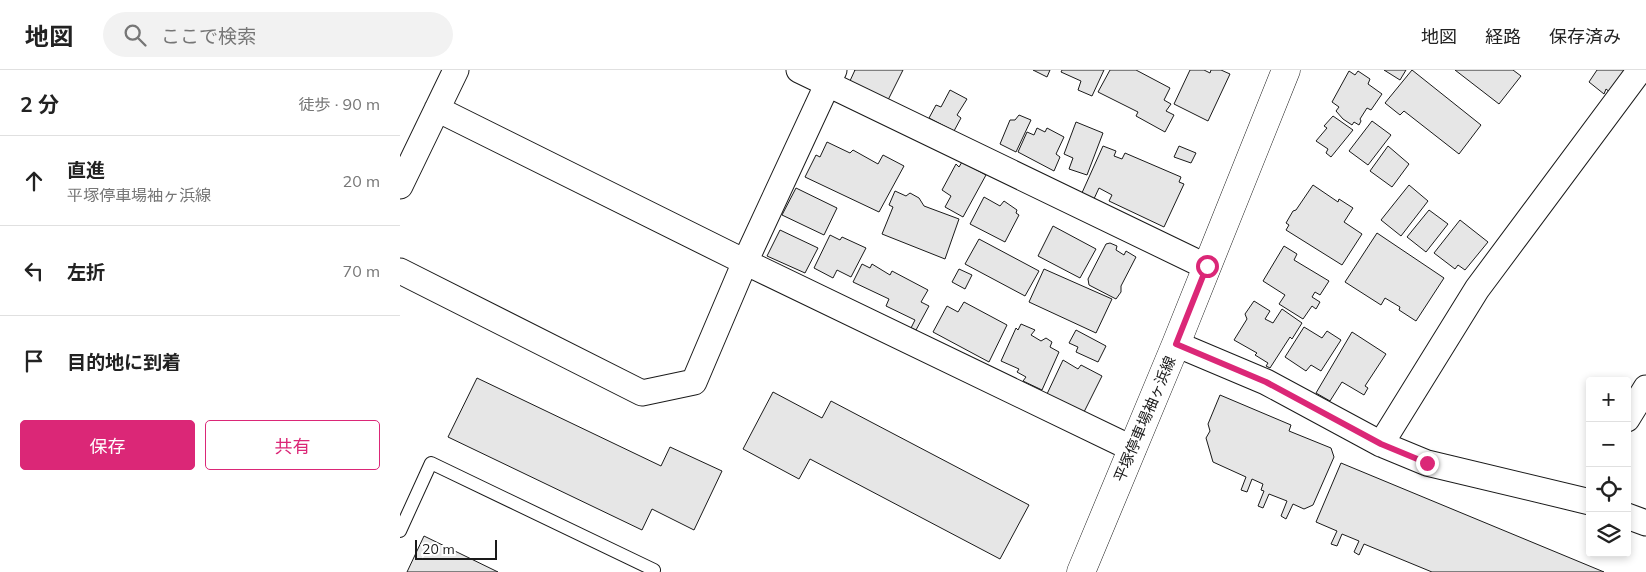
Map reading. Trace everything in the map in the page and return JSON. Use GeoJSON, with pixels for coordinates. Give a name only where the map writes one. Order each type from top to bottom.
{"type":"FeatureCollection","features":[{"type":"Feature","properties":{"kind":"main road","name":"平塚停車場袖ヶ浜線"},"geometry":{"type":"LineString","coordinates":[[1081,572],[1176,344],[1286,70]]}},
{"type":"Feature","properties":{"kind":"street"},"geometry":{"type":"LineString","coordinates":[[400,186],[456,70]]}},
{"type":"Feature","properties":{"kind":"street"},"geometry":{"type":"LineString","coordinates":[[799,70],[831,77],[1207,266]]}},
{"type":"Feature","properties":{"kind":"street"},"geometry":{"type":"LineString","coordinates":[[1381,444],[1477,289],[1640,70]]}},
{"type":"Feature","properties":{"kind":"street"},"geometry":{"type":"LineString","coordinates":[[400,271],[642,393],[694,382],[745,262],[831,77]]}},
{"type":"Feature","properties":{"kind":"street"},"geometry":{"type":"LineString","coordinates":[[437,109],[745,262],[1133,449]]}},
{"type":"Feature","properties":{"kind":"street"},"geometry":{"type":"LineString","coordinates":[[1176,344],[1266,382],[1381,444],[1427,463],[1586,494]]}},
{"type":"Feature","properties":{"kind":"street"},"geometry":{"type":"LineString","coordinates":[[1631,413],[1646,388]]}},
{"type":"Feature","properties":{"kind":"street"},"geometry":{"type":"LineString","coordinates":[[1631,517],[1646,523]]}},
{"type":"Feature","properties":{"kind":"lane"},"geometry":{"type":"LineString","coordinates":[[400,532],[432,463],[654,570]]}},
{"type":"Feature","properties":{"kind":"building"},"geometry":{"type":"Polygon","coordinates":[[[855,70],[903,70],[888,100],[867,89],[866,92],[849,83],[855,70]]]}},
{"type":"Feature","properties":{"kind":"building"},"geometry":{"type":"Polygon","coordinates":[[[1033,70],[1050,70],[1047,77],[1033,70]]]}},
{"type":"Feature","properties":{"kind":"building"},"geometry":{"type":"Polygon","coordinates":[[[1062,70],[1104,70],[1092,96],[1078,90],[1081,81],[1061,72],[1062,70]]]}},
{"type":"Feature","properties":{"kind":"building"},"geometry":{"type":"Polygon","coordinates":[[[1110,70],[1136,70],[1170,88],[1164,100],[1171,104],[1166,111],[1174,115],[1165,132],[1136,116],[1138,112],[1098,92],[1110,70]]]}},
{"type":"Feature","properties":{"kind":"building"},"geometry":{"type":"Polygon","coordinates":[[[1190,70],[1204,70],[1210,73],[1211,70],[1221,70],[1230,74],[1208,121],[1174,104],[1190,70]]]}},
{"type":"Feature","properties":{"kind":"building"},"geometry":{"type":"Polygon","coordinates":[[[1384,70],[1406,70],[1400,80],[1384,70]]]}},
{"type":"Feature","properties":{"kind":"building"},"geometry":{"type":"Polygon","coordinates":[[[1412,70],[1481,125],[1459,154],[1404,111],[1400,115],[1385,103],[1412,70]]]}},
{"type":"Feature","properties":{"kind":"building"},"geometry":{"type":"Polygon","coordinates":[[[1455,70],[1513,70],[1521,76],[1499,104],[1455,70]]]}},
{"type":"Feature","properties":{"kind":"building"},"geometry":{"type":"Polygon","coordinates":[[[1597,70],[1629,70],[1611,93],[1606,89],[1604,94],[1589,82],[1597,70]]]}},
{"type":"Feature","properties":{"kind":"building"},"geometry":{"type":"Polygon","coordinates":[[[1349,71],[1355,75],[1358,71],[1370,79],[1368,84],[1382,94],[1371,110],[1367,108],[1360,119],[1359,125],[1354,122],[1352,125],[1343,119],[1336,111],[1339,107],[1332,102],[1349,71]]]}},
{"type":"Feature","properties":{"kind":"building"},"geometry":{"type":"Polygon","coordinates":[[[950,90],[967,99],[957,115],[961,118],[954,131],[929,118],[936,105],[941,107],[950,90]]]}},
{"type":"Feature","properties":{"kind":"building"},"geometry":{"type":"Polygon","coordinates":[[[1019,115],[1031,120],[1016,152],[1000,144],[1010,120],[1015,120],[1019,115]]]}},
{"type":"Feature","properties":{"kind":"building"},"geometry":{"type":"Polygon","coordinates":[[[1333,116],[1353,130],[1331,157],[1326,153],[1328,149],[1316,141],[1327,128],[1324,126],[1333,116]]]}},
{"type":"Feature","properties":{"kind":"building"},"geometry":{"type":"Polygon","coordinates":[[[1372,121],[1391,135],[1368,165],[1349,151],[1372,121]]]}},
{"type":"Feature","properties":{"kind":"building"},"geometry":{"type":"Polygon","coordinates":[[[1076,122],[1103,133],[1087,175],[1069,169],[1073,158],[1064,154],[1076,122]]]}},
{"type":"Feature","properties":{"kind":"building"},"geometry":{"type":"Polygon","coordinates":[[[1037,128],[1045,132],[1047,128],[1064,137],[1056,154],[1060,157],[1054,171],[1018,152],[1027,132],[1034,135],[1037,128]]]}},
{"type":"Feature","properties":{"kind":"building"},"geometry":{"type":"Polygon","coordinates":[[[827,142],[850,153],[853,150],[878,164],[883,155],[904,166],[879,212],[805,177],[816,155],[820,157],[827,142]]]}},
{"type":"Feature","properties":{"kind":"building"},"geometry":{"type":"Polygon","coordinates":[[[1103,146],[1116,151],[1114,156],[1122,159],[1125,153],[1181,177],[1179,182],[1184,184],[1164,227],[1109,201],[1112,195],[1099,188],[1093,201],[1081,195],[1103,146]]]}},
{"type":"Feature","properties":{"kind":"building"},"geometry":{"type":"Polygon","coordinates":[[[1179,146],[1196,153],[1191,163],[1174,157],[1179,146]]]}},
{"type":"Feature","properties":{"kind":"building"},"geometry":{"type":"Polygon","coordinates":[[[1388,146],[1409,164],[1392,187],[1370,171],[1388,146]]]}},
{"type":"Feature","properties":{"kind":"building"},"geometry":{"type":"Polygon","coordinates":[[[962,162],[986,175],[963,217],[945,207],[951,196],[942,190],[956,164],[959,167],[962,162]]]}},
{"type":"Feature","properties":{"kind":"building"},"geometry":{"type":"Polygon","coordinates":[[[1313,185],[1338,202],[1339,199],[1353,208],[1344,222],[1362,234],[1342,265],[1286,230],[1289,225],[1286,223],[1293,211],[1296,210],[1313,185]]]}},
{"type":"Feature","properties":{"kind":"building"},"geometry":{"type":"Polygon","coordinates":[[[1409,185],[1428,201],[1401,236],[1381,220],[1409,185]]]}},
{"type":"Feature","properties":{"kind":"building"},"geometry":{"type":"Polygon","coordinates":[[[796,188],[837,208],[824,235],[782,215],[796,188]]]}},
{"type":"Feature","properties":{"kind":"building"},"geometry":{"type":"Polygon","coordinates":[[[895,191],[906,196],[910,193],[919,198],[924,206],[959,219],[945,259],[882,234],[893,207],[889,205],[895,191]]]}},
{"type":"Feature","properties":{"kind":"building"},"geometry":{"type":"Polygon","coordinates":[[[984,197],[1000,206],[1004,201],[1017,210],[1016,213],[1019,215],[1005,242],[970,224],[984,197]]]}},
{"type":"Feature","properties":{"kind":"building"},"geometry":{"type":"Polygon","coordinates":[[[1429,210],[1448,224],[1426,252],[1407,237],[1429,210]]]}},
{"type":"Feature","properties":{"kind":"building"},"geometry":{"type":"Polygon","coordinates":[[[1460,220],[1488,242],[1465,270],[1458,265],[1455,269],[1434,253],[1460,220]]]}},
{"type":"Feature","properties":{"kind":"building"},"geometry":{"type":"Polygon","coordinates":[[[1053,226],[1096,249],[1080,278],[1038,256],[1053,226]]]}},
{"type":"Feature","properties":{"kind":"building"},"geometry":{"type":"Polygon","coordinates":[[[780,230],[818,248],[805,273],[767,256],[780,230]]]}},
{"type":"Feature","properties":{"kind":"building"},"geometry":{"type":"Polygon","coordinates":[[[1377,233],[1444,278],[1416,321],[1399,310],[1400,307],[1385,298],[1381,305],[1345,282],[1377,233]]]}},
{"type":"Feature","properties":{"kind":"building"},"geometry":{"type":"Polygon","coordinates":[[[830,235],[840,240],[842,237],[866,248],[851,277],[837,270],[833,278],[814,268],[830,235]]]}},
{"type":"Feature","properties":{"kind":"building"},"geometry":{"type":"Polygon","coordinates":[[[979,239],[1039,271],[1025,296],[965,264],[979,239]]]}},
{"type":"Feature","properties":{"kind":"building"},"geometry":{"type":"Polygon","coordinates":[[[1110,243],[1117,246],[1116,250],[1124,255],[1126,251],[1136,257],[1121,286],[1121,292],[1116,299],[1089,285],[1088,279],[1106,244],[1110,243]]]}},
{"type":"Feature","properties":{"kind":"building"},"geometry":{"type":"Polygon","coordinates":[[[1284,246],[1297,254],[1294,260],[1329,281],[1320,295],[1315,292],[1312,297],[1320,302],[1316,309],[1312,306],[1303,319],[1279,304],[1285,295],[1263,281],[1284,246]]]}},
{"type":"Feature","properties":{"kind":"building"},"geometry":{"type":"Polygon","coordinates":[[[862,264],[870,268],[872,264],[890,275],[892,271],[928,290],[921,302],[929,306],[916,330],[911,328],[915,320],[886,306],[889,299],[853,282],[862,264]]]}},
{"type":"Feature","properties":{"kind":"building"},"geometry":{"type":"Polygon","coordinates":[[[959,269],[972,275],[965,289],[952,282],[959,269]]]}},
{"type":"Feature","properties":{"kind":"building"},"geometry":{"type":"Polygon","coordinates":[[[1044,269],[1112,299],[1096,333],[1029,302],[1044,269]]]}},
{"type":"Feature","properties":{"kind":"building"},"geometry":{"type":"Polygon","coordinates":[[[1254,301],[1270,311],[1265,319],[1273,323],[1282,309],[1302,323],[1292,339],[1290,337],[1270,368],[1266,366],[1268,363],[1255,355],[1257,353],[1234,340],[1247,319],[1245,314],[1254,301]]]}},
{"type":"Feature","properties":{"kind":"building"},"geometry":{"type":"Polygon","coordinates":[[[964,302],[1007,325],[989,362],[933,332],[947,306],[958,312],[964,302]]]}},
{"type":"Feature","properties":{"kind":"building"},"geometry":{"type":"Polygon","coordinates":[[[1021,324],[1035,330],[1031,335],[1041,341],[1046,338],[1052,342],[1050,347],[1059,352],[1042,390],[1023,381],[1026,377],[1017,372],[1019,369],[1001,361],[1016,328],[1018,330],[1021,324]]]}},
{"type":"Feature","properties":{"kind":"building"},"geometry":{"type":"Polygon","coordinates":[[[1304,327],[1322,338],[1327,331],[1341,340],[1321,371],[1311,365],[1306,371],[1285,357],[1304,327]]]}},
{"type":"Feature","properties":{"kind":"building"},"geometry":{"type":"Polygon","coordinates":[[[1076,330],[1106,346],[1098,362],[1076,352],[1078,347],[1069,343],[1076,330]]]}},
{"type":"Feature","properties":{"kind":"building"},"geometry":{"type":"Polygon","coordinates":[[[1352,332],[1386,354],[1365,386],[1368,388],[1364,395],[1342,382],[1330,401],[1316,393],[1352,332]]]}},
{"type":"Feature","properties":{"kind":"building"},"geometry":{"type":"Polygon","coordinates":[[[1063,360],[1078,369],[1081,365],[1102,376],[1084,412],[1047,394],[1063,360]]]}},
{"type":"Feature","properties":{"kind":"building"},"geometry":{"type":"Polygon","coordinates":[[[477,378],[661,466],[670,447],[722,471],[694,530],[652,509],[642,530],[448,437],[477,378]]]}},
{"type":"Feature","properties":{"kind":"building"},"geometry":{"type":"Polygon","coordinates":[[[773,392],[822,418],[831,401],[1029,505],[1000,559],[810,459],[799,479],[743,449],[773,392]]]}},
{"type":"Feature","properties":{"kind":"building"},"geometry":{"type":"Polygon","coordinates":[[[1220,395],[1291,425],[1289,431],[1331,448],[1334,457],[1313,505],[1304,509],[1293,504],[1286,519],[1281,516],[1287,501],[1269,494],[1263,508],[1258,506],[1264,491],[1261,490],[1263,484],[1252,479],[1247,492],[1241,490],[1246,477],[1213,462],[1206,438],[1210,431],[1208,424],[1220,395]]]}},
{"type":"Feature","properties":{"kind":"building"},"geometry":{"type":"Polygon","coordinates":[[[1341,463],[1604,572],[1432,572],[1364,544],[1359,555],[1354,552],[1359,541],[1342,534],[1337,546],[1331,544],[1337,531],[1316,522],[1341,463]]]}},
{"type":"Feature","properties":{"kind":"building"},"geometry":{"type":"Polygon","coordinates":[[[424,536],[498,572],[407,572],[424,536]]]}},
{"type":"Feature","properties":{"kind":"route"},"geometry":{"type":"LineString","coordinates":[[1207,266],[1176,344],[1266,382],[1381,444],[1427,463]]}}]}
